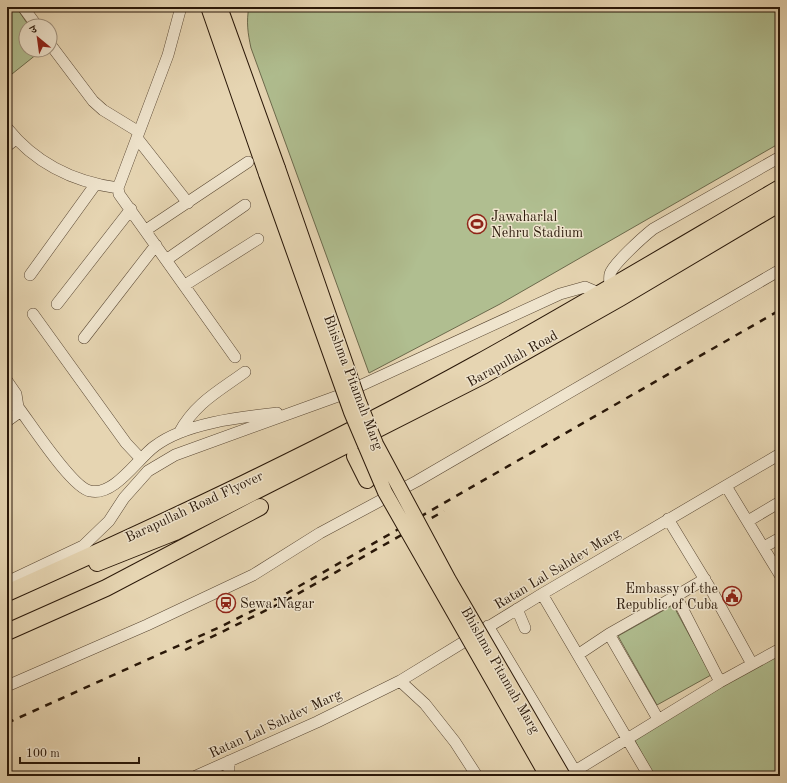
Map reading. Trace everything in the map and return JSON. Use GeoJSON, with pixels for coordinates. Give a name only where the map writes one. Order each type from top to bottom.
{"type":"FeatureCollection","features":[{"type":"Feature","properties":{"kind":"highway","name":"Barapullah Road"},"geometry":{"type":"LineString","coordinates":[[380,414],[476,364],[780,188]]}},
{"type":"Feature","properties":{"kind":"highway","name":"Barapullah Road"},"geometry":{"type":"LineString","coordinates":[[236,500],[484,374],[620,298],[780,203]]}},
{"type":"Feature","properties":{"kind":"highway","name":"Barapullah Road Flyover"},"geometry":{"type":"LineString","coordinates":[[7,604],[103,560],[172,526],[380,414]]}},
{"type":"Feature","properties":{"kind":"highway"},"geometry":{"type":"LineString","coordinates":[[355,456],[367,480]]}},
{"type":"Feature","properties":{"kind":"highway"},"geometry":{"type":"LineString","coordinates":[[236,500],[243,515]]}},
{"type":"Feature","properties":{"kind":"highway","name":"Barapullah Road Flyover"},"geometry":{"type":"LineString","coordinates":[[7,593],[172,526],[205,516],[236,500]]}},
{"type":"Feature","properties":{"kind":"highway"},"geometry":{"type":"LineString","coordinates":[[7,632],[106,588],[260,507]]}},
{"type":"Feature","properties":{"kind":"highway"},"geometry":{"type":"LineString","coordinates":[[205,516],[212,532]]}},
{"type":"Feature","properties":{"kind":"main road","name":"Bhishma Pitamah Marg"},"geometry":{"type":"LineString","coordinates":[[208,7],[376,444],[449,580],[572,774]]}},
{"type":"Feature","properties":{"kind":"main road","name":"Bhishma Pitamah Marg"},"geometry":{"type":"LineString","coordinates":[[220,7],[351,412],[385,492],[547,776]]}},
{"type":"Feature","properties":{"kind":"street"},"geometry":{"type":"LineString","coordinates":[[23,7],[31,18]]}},
{"type":"Feature","properties":{"kind":"street"},"geometry":{"type":"LineString","coordinates":[[181,7],[168,56],[118,188],[119,194],[235,357]]}},
{"type":"Feature","properties":{"kind":"street"},"geometry":{"type":"LineString","coordinates":[[58,55],[92,101],[138,135],[188,203]]}},
{"type":"Feature","properties":{"kind":"street"},"geometry":{"type":"LineString","coordinates":[[7,128],[16,139],[38,159],[48,165],[95,185],[118,188]]}},
{"type":"Feature","properties":{"kind":"street"},"geometry":{"type":"LineString","coordinates":[[7,146],[16,139]]}},
{"type":"Feature","properties":{"kind":"street"},"geometry":{"type":"LineString","coordinates":[[7,582],[83,546],[109,521],[135,484],[148,471],[175,455],[338,396],[560,294],[585,287],[605,290],[614,268],[652,229],[780,157]]}},
{"type":"Feature","properties":{"kind":"street"},"geometry":{"type":"LineString","coordinates":[[146,230],[248,162]]}},
{"type":"Feature","properties":{"kind":"street"},"geometry":{"type":"LineString","coordinates":[[30,275],[95,185]]}},
{"type":"Feature","properties":{"kind":"street"},"geometry":{"type":"LineString","coordinates":[[166,260],[245,205]]}},
{"type":"Feature","properties":{"kind":"street"},"geometry":{"type":"LineString","coordinates":[[57,304],[131,209]]}},
{"type":"Feature","properties":{"kind":"street"},"geometry":{"type":"LineString","coordinates":[[185,285],[258,239]]}},
{"type":"Feature","properties":{"kind":"street"},"geometry":{"type":"LineString","coordinates":[[84,338],[156,244]]}},
{"type":"Feature","properties":{"kind":"street"},"geometry":{"type":"LineString","coordinates":[[7,686],[253,575],[320,533],[424,477],[780,270]]}},
{"type":"Feature","properties":{"kind":"street"},"geometry":{"type":"LineString","coordinates":[[33,314],[126,443],[141,459]]}},
{"type":"Feature","properties":{"kind":"street"},"geometry":{"type":"LineString","coordinates":[[179,433],[187,418],[199,405],[245,372]]}},
{"type":"Feature","properties":{"kind":"street"},"geometry":{"type":"LineString","coordinates":[[7,381],[16,394],[20,409]]}},
{"type":"Feature","properties":{"kind":"street"},"geometry":{"type":"LineString","coordinates":[[7,399],[20,409],[73,480],[89,491],[99,492],[114,484],[154,447],[166,438],[227,420],[296,411]]}},
{"type":"Feature","properties":{"kind":"street"},"geometry":{"type":"LineString","coordinates":[[7,421],[20,409]]}},
{"type":"Feature","properties":{"kind":"street","name":"Ratan Lal Sahdev Marg"},"geometry":{"type":"LineString","coordinates":[[196,776],[317,722],[400,681],[488,626],[668,519],[702,504],[726,486],[780,454]]}},
{"type":"Feature","properties":{"kind":"street"},"geometry":{"type":"LineString","coordinates":[[726,486],[780,574]]}},
{"type":"Feature","properties":{"kind":"street"},"geometry":{"type":"LineString","coordinates":[[748,521],[780,502]]}},
{"type":"Feature","properties":{"kind":"street"},"geometry":{"type":"LineString","coordinates":[[668,519],[705,579],[752,664]]}},
{"type":"Feature","properties":{"kind":"street"},"geometry":{"type":"LineString","coordinates":[[764,547],[780,538]]}},
{"type":"Feature","properties":{"kind":"street"},"geometry":{"type":"LineString","coordinates":[[579,654],[609,634],[705,579]]}},
{"type":"Feature","properties":{"kind":"street"},"geometry":{"type":"LineString","coordinates":[[542,594],[579,654],[649,776]]}},
{"type":"Feature","properties":{"kind":"street"},"geometry":{"type":"LineString","coordinates":[[676,596],[720,682]]}},
{"type":"Feature","properties":{"kind":"street"},"geometry":{"type":"LineString","coordinates":[[517,609],[525,628]]}},
{"type":"Feature","properties":{"kind":"street"},"geometry":{"type":"LineString","coordinates":[[488,626],[572,774],[658,719],[720,682],[780,650]]}},
{"type":"Feature","properties":{"kind":"street"},"geometry":{"type":"LineString","coordinates":[[609,634],[658,719]]}},
{"type":"Feature","properties":{"kind":"street"},"geometry":{"type":"LineString","coordinates":[[400,681],[425,704],[455,742],[477,776]]}},
{"type":"Feature","properties":{"kind":"street"},"geometry":{"type":"LineString","coordinates":[[229,761],[229,776]]}},
{"type":"Feature","properties":{"kind":"green space"},"geometry":{"type":"Polygon","coordinates":[[[7,7],[16,7],[24,18],[18,18],[18,58],[32,58],[7,78],[7,7]]]}},
{"type":"Feature","properties":{"kind":"green space","name":"Jawaharlal Nehru Stadium"},"geometry":{"type":"Polygon","coordinates":[[[249,7],[780,7],[780,143],[500,304],[369,373],[251,48],[248,28],[249,7]]]}},
{"type":"Feature","properties":{"kind":"green space"},"geometry":{"type":"Polygon","coordinates":[[[673,605],[711,675],[657,705],[618,636],[673,605]]]}},
{"type":"Feature","properties":{"kind":"green space"},"geometry":{"type":"Polygon","coordinates":[[[776,655],[780,661],[780,771],[770,776],[654,776],[634,739],[776,655]]]}},
{"type":"Feature","properties":{"kind":"railway"},"geometry":{"type":"LineString","coordinates":[[7,723],[220,627],[282,596],[780,310]]}},
{"type":"Feature","properties":{"kind":"railway"},"geometry":{"type":"LineString","coordinates":[[185,650],[285,601],[444,511]]}},
{"type":"Feature","properties":{"kind":"place","name":"Jawaharlal Nehru Stadium"},"geometry":{"type":"Point","coordinates":[477,224]}},
{"type":"Feature","properties":{"kind":"place","name":"Embassy of the Republic of Cuba"},"geometry":{"type":"Point","coordinates":[732,596]}},
{"type":"Feature","properties":{"kind":"place","name":"Sewa Nagar"},"geometry":{"type":"Point","coordinates":[226,603]}}]}
